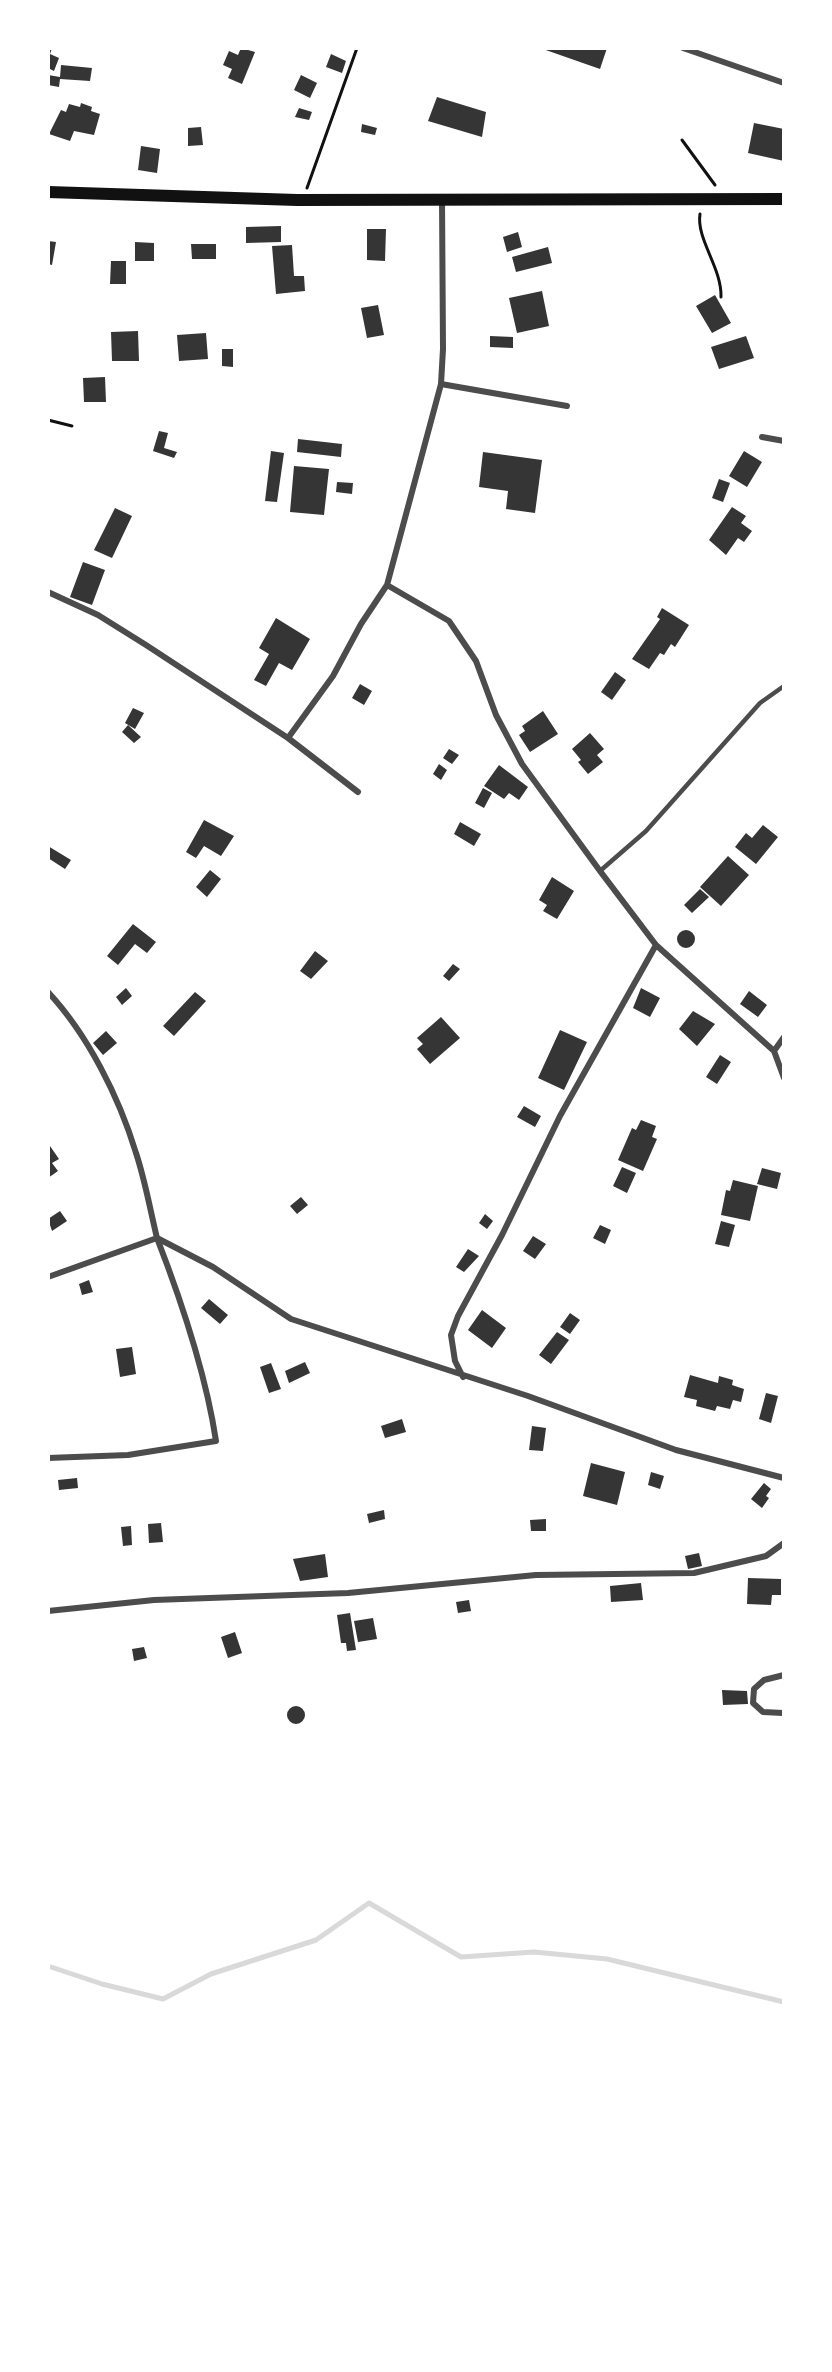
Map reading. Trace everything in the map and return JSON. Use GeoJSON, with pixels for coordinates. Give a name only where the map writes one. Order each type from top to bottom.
{"type":"FeatureCollection","features":[{"type":"Feature","properties":{"kind":"main road"},"geometry":{"type":"LineString","coordinates":[[48,192],[304,200],[784,199]]}},
{"type":"Feature","properties":{"kind":"street"},"geometry":{"type":"LineString","coordinates":[[682,48],[784,83]]}},
{"type":"Feature","properties":{"kind":"street"},"geometry":{"type":"LineString","coordinates":[[288,738],[333,676],[361,624],[387,585],[441,384],[443,349],[442,198]]}},
{"type":"Feature","properties":{"kind":"street"},"geometry":{"type":"LineString","coordinates":[[441,384],[567,406]]}},
{"type":"Feature","properties":{"kind":"street"},"geometry":{"type":"LineString","coordinates":[[762,437],[784,441]]}},
{"type":"Feature","properties":{"kind":"street"},"geometry":{"type":"LineString","coordinates":[[387,585],[449,621],[476,661],[496,715],[522,764],[600,871],[656,945],[774,1051],[784,1078]]}},
{"type":"Feature","properties":{"kind":"street"},"geometry":{"type":"LineString","coordinates":[[48,592],[98,615],[146,645],[288,738],[358,792]]}},
{"type":"Feature","properties":{"kind":"street"},"geometry":{"type":"LineString","coordinates":[[464,1377],[455,1361],[451,1335],[458,1316],[502,1235],[560,1116],[656,945]]}},
{"type":"Feature","properties":{"kind":"street"},"geometry":{"type":"LineString","coordinates":[[48,992],[84,1041],[113,1094],[136,1152],[156,1238],[178,1292],[212,1413],[216,1441],[128,1455],[48,1458]]}},
{"type":"Feature","properties":{"kind":"street"},"geometry":{"type":"LineString","coordinates":[[774,1051],[784,1036]]}},
{"type":"Feature","properties":{"kind":"street"},"geometry":{"type":"LineString","coordinates":[[48,1277],[156,1238],[213,1267],[291,1319],[528,1396],[676,1450],[784,1478]]}},
{"type":"Feature","properties":{"kind":"street"},"geometry":{"type":"LineString","coordinates":[[48,1611],[154,1600],[348,1593],[536,1575],[694,1573],[766,1556],[784,1543]]}},
{"type":"Feature","properties":{"kind":"street"},"geometry":{"type":"LineString","coordinates":[[783,1713],[763,1712],[753,1703],[754,1689],[764,1680],[784,1675]]}},
{"type":"Feature","properties":{"kind":"lane"},"geometry":{"type":"LineString","coordinates":[[600,871],[646,831],[760,703],[784,686]]}},
{"type":"Feature","properties":{"kind":"path"},"geometry":{"type":"LineString","coordinates":[[304,200],[357,48]]}},
{"type":"Feature","properties":{"kind":"path"},"geometry":{"type":"LineString","coordinates":[[682,140],[725,199]]}},
{"type":"Feature","properties":{"kind":"path"},"geometry":{"type":"LineString","coordinates":[[702,200],[698,225],[722,283],[721,297]]}},
{"type":"Feature","properties":{"kind":"path"},"geometry":{"type":"LineString","coordinates":[[48,420],[72,426]]}},
{"type":"Feature","properties":{"kind":"building"},"geometry":{"type":"Polygon","coordinates":[[[48,48],[52,48],[50,54],[59,58],[54,71],[48,68],[48,48]]]}},
{"type":"Feature","properties":{"kind":"building"},"geometry":{"type":"Polygon","coordinates":[[[241,48],[255,52],[242,84],[228,78],[232,69],[223,65],[229,51],[238,55],[241,48]]]}},
{"type":"Feature","properties":{"kind":"building"},"geometry":{"type":"Polygon","coordinates":[[[540,48],[607,48],[600,69],[540,48]]]}},
{"type":"Feature","properties":{"kind":"building"},"geometry":{"type":"Polygon","coordinates":[[[331,54],[346,61],[342,73],[326,67],[331,54]]]}},
{"type":"Feature","properties":{"kind":"building"},"geometry":{"type":"Polygon","coordinates":[[[61,65],[92,68],[90,81],[60,79],[59,87],[48,85],[48,75],[60,77],[61,65]]]}},
{"type":"Feature","properties":{"kind":"building"},"geometry":{"type":"Polygon","coordinates":[[[301,75],[317,83],[310,98],[294,90],[301,75]]]}},
{"type":"Feature","properties":{"kind":"building"},"geometry":{"type":"Polygon","coordinates":[[[437,97],[486,112],[482,137],[428,121],[437,97]]]}},
{"type":"Feature","properties":{"kind":"building"},"geometry":{"type":"Polygon","coordinates":[[[81,103],[92,107],[91,111],[100,114],[94,135],[74,131],[70,141],[49,134],[61,110],[66,112],[69,104],[80,107],[81,103]]]}},
{"type":"Feature","properties":{"kind":"building"},"geometry":{"type":"Polygon","coordinates":[[[299,108],[312,112],[309,120],[295,117],[299,108]]]}},
{"type":"Feature","properties":{"kind":"building"},"geometry":{"type":"Polygon","coordinates":[[[754,123],[784,129],[784,161],[748,153],[754,123]]]}},
{"type":"Feature","properties":{"kind":"building"},"geometry":{"type":"Polygon","coordinates":[[[362,124],[377,128],[375,135],[361,132],[362,124]]]}},
{"type":"Feature","properties":{"kind":"building"},"geometry":{"type":"Polygon","coordinates":[[[201,127],[203,145],[188,146],[188,128],[201,127]]]}},
{"type":"Feature","properties":{"kind":"building"},"geometry":{"type":"Polygon","coordinates":[[[141,146],[160,149],[157,173],[138,170],[141,146]]]}},
{"type":"Feature","properties":{"kind":"building"},"geometry":{"type":"Polygon","coordinates":[[[281,226],[281,242],[246,243],[246,227],[281,226]]]}},
{"type":"Feature","properties":{"kind":"building"},"geometry":{"type":"Polygon","coordinates":[[[367,229],[386,229],[385,261],[367,260],[367,229]]]}},
{"type":"Feature","properties":{"kind":"building"},"geometry":{"type":"Polygon","coordinates":[[[518,232],[522,247],[507,252],[503,237],[518,232]]]}},
{"type":"Feature","properties":{"kind":"building"},"geometry":{"type":"Polygon","coordinates":[[[48,241],[56,242],[52,265],[48,264],[48,241]]]}},
{"type":"Feature","properties":{"kind":"building"},"geometry":{"type":"Polygon","coordinates":[[[135,242],[154,243],[154,261],[135,261],[135,242]]]}},
{"type":"Feature","properties":{"kind":"building"},"geometry":{"type":"Polygon","coordinates":[[[191,244],[216,244],[216,259],[192,259],[191,244]]]}},
{"type":"Feature","properties":{"kind":"building"},"geometry":{"type":"Polygon","coordinates":[[[292,245],[294,276],[304,276],[305,291],[276,294],[272,246],[292,245]]]}},
{"type":"Feature","properties":{"kind":"building"},"geometry":{"type":"Polygon","coordinates":[[[548,247],[552,263],[516,272],[512,257],[548,247]]]}},
{"type":"Feature","properties":{"kind":"building"},"geometry":{"type":"Polygon","coordinates":[[[111,261],[126,261],[126,284],[110,284],[111,261]]]}},
{"type":"Feature","properties":{"kind":"building"},"geometry":{"type":"Polygon","coordinates":[[[542,291],[549,326],[517,333],[509,298],[542,291]]]}},
{"type":"Feature","properties":{"kind":"building"},"geometry":{"type":"Polygon","coordinates":[[[715,295],[731,323],[712,333],[696,306],[715,295]]]}},
{"type":"Feature","properties":{"kind":"building"},"geometry":{"type":"Polygon","coordinates":[[[378,305],[384,335],[367,338],[361,308],[378,305]]]}},
{"type":"Feature","properties":{"kind":"building"},"geometry":{"type":"Polygon","coordinates":[[[138,331],[139,361],[112,361],[111,332],[138,331]]]}},
{"type":"Feature","properties":{"kind":"building"},"geometry":{"type":"Polygon","coordinates":[[[206,333],[208,359],[179,361],[177,335],[206,333]]]}},
{"type":"Feature","properties":{"kind":"building"},"geometry":{"type":"Polygon","coordinates":[[[490,336],[513,337],[513,348],[490,347],[490,336]]]}},
{"type":"Feature","properties":{"kind":"building"},"geometry":{"type":"Polygon","coordinates":[[[746,336],[754,358],[719,369],[711,347],[746,336]]]}},
{"type":"Feature","properties":{"kind":"building"},"geometry":{"type":"Polygon","coordinates":[[[222,349],[233,349],[233,367],[222,366],[222,349]]]}},
{"type":"Feature","properties":{"kind":"building"},"geometry":{"type":"Polygon","coordinates":[[[105,377],[106,402],[84,402],[83,378],[105,377]]]}},
{"type":"Feature","properties":{"kind":"building"},"geometry":{"type":"Polygon","coordinates":[[[159,431],[168,433],[164,448],[177,452],[174,458],[153,451],[159,431]]]}},
{"type":"Feature","properties":{"kind":"building"},"geometry":{"type":"Polygon","coordinates":[[[298,439],[342,444],[341,457],[297,452],[298,439]]]}},
{"type":"Feature","properties":{"kind":"building"},"geometry":{"type":"Polygon","coordinates":[[[271,451],[284,453],[277,502],[265,501],[271,451]]]}},
{"type":"Feature","properties":{"kind":"building"},"geometry":{"type":"Polygon","coordinates":[[[744,451],[762,462],[747,487],[729,476],[744,451]]]}},
{"type":"Feature","properties":{"kind":"building"},"geometry":{"type":"Polygon","coordinates":[[[483,452],[542,460],[535,513],[506,509],[508,491],[479,487],[483,452]]]}},
{"type":"Feature","properties":{"kind":"building"},"geometry":{"type":"Polygon","coordinates":[[[294,466],[329,469],[324,515],[290,512],[294,466]]]}},
{"type":"Feature","properties":{"kind":"building"},"geometry":{"type":"Polygon","coordinates":[[[719,479],[730,483],[723,502],[712,498],[719,479]]]}},
{"type":"Feature","properties":{"kind":"building"},"geometry":{"type":"Polygon","coordinates":[[[337,482],[353,483],[352,494],[336,492],[337,482]]]}},
{"type":"Feature","properties":{"kind":"building"},"geometry":{"type":"Polygon","coordinates":[[[732,507],[746,516],[741,523],[752,531],[744,542],[738,538],[726,555],[709,540],[732,507]]]}},
{"type":"Feature","properties":{"kind":"building"},"geometry":{"type":"Polygon","coordinates":[[[115,508],[132,516],[112,558],[94,550],[115,508]]]}},
{"type":"Feature","properties":{"kind":"building"},"geometry":{"type":"Polygon","coordinates":[[[83,562],[105,570],[92,605],[70,597],[83,562]]]}},
{"type":"Feature","properties":{"kind":"building"},"geometry":{"type":"Polygon","coordinates":[[[662,608],[689,625],[675,647],[671,644],[664,655],[660,653],[649,669],[632,659],[660,619],[657,617],[662,608]]]}},
{"type":"Feature","properties":{"kind":"building"},"geometry":{"type":"Polygon","coordinates":[[[276,618],[310,639],[292,670],[279,663],[266,686],[254,680],[269,654],[259,648],[276,618]]]}},
{"type":"Feature","properties":{"kind":"building"},"geometry":{"type":"Polygon","coordinates":[[[615,672],[626,680],[612,700],[601,692],[615,672]]]}},
{"type":"Feature","properties":{"kind":"building"},"geometry":{"type":"Polygon","coordinates":[[[360,684],[372,691],[364,705],[352,698],[360,684]]]}},
{"type":"Feature","properties":{"kind":"building"},"geometry":{"type":"Polygon","coordinates":[[[133,708],[144,713],[135,729],[125,723],[133,708]]]}},
{"type":"Feature","properties":{"kind":"building"},"geometry":{"type":"Polygon","coordinates":[[[543,711],[558,734],[530,752],[519,735],[525,731],[522,726],[543,711]]]}},
{"type":"Feature","properties":{"kind":"building"},"geometry":{"type":"Polygon","coordinates":[[[128,725],[141,737],[134,743],[122,732],[128,725]]]}},
{"type":"Feature","properties":{"kind":"building"},"geometry":{"type":"Polygon","coordinates":[[[590,733],[604,749],[597,755],[603,762],[588,774],[578,762],[581,760],[572,749],[590,733]]]}},
{"type":"Feature","properties":{"kind":"building"},"geometry":{"type":"Polygon","coordinates":[[[449,749],[459,755],[452,764],[443,758],[449,749]]]}},
{"type":"Feature","properties":{"kind":"building"},"geometry":{"type":"Polygon","coordinates":[[[439,764],[447,770],[441,780],[433,774],[439,764]]]}},
{"type":"Feature","properties":{"kind":"building"},"geometry":{"type":"Polygon","coordinates":[[[499,765],[528,787],[519,800],[509,793],[504,799],[484,786],[499,765]]]}},
{"type":"Feature","properties":{"kind":"building"},"geometry":{"type":"Polygon","coordinates":[[[483,788],[492,793],[484,808],[475,803],[483,788]]]}},
{"type":"Feature","properties":{"kind":"building"},"geometry":{"type":"Polygon","coordinates":[[[204,820],[234,836],[221,856],[204,846],[196,858],[186,852],[204,820]]]}},
{"type":"Feature","properties":{"kind":"building"},"geometry":{"type":"Polygon","coordinates":[[[460,822],[481,834],[474,846],[454,834],[460,822]]]}},
{"type":"Feature","properties":{"kind":"building"},"geometry":{"type":"Polygon","coordinates":[[[763,825],[778,837],[756,864],[735,847],[746,833],[752,838],[763,825]]]}},
{"type":"Feature","properties":{"kind":"building"},"geometry":{"type":"Polygon","coordinates":[[[48,846],[71,860],[65,869],[48,858],[48,846]]]}},
{"type":"Feature","properties":{"kind":"building"},"geometry":{"type":"Polygon","coordinates":[[[728,856],[749,875],[721,906],[700,887],[728,856]]]}},
{"type":"Feature","properties":{"kind":"building"},"geometry":{"type":"Polygon","coordinates":[[[210,870],[221,879],[207,897],[196,887],[210,870]]]}},
{"type":"Feature","properties":{"kind":"building"},"geometry":{"type":"Polygon","coordinates":[[[552,877],[574,891],[557,919],[543,911],[547,905],[539,900],[552,877]]]}},
{"type":"Feature","properties":{"kind":"building"},"geometry":{"type":"Polygon","coordinates":[[[700,889],[709,897],[692,913],[684,905],[700,889]]]}},
{"type":"Feature","properties":{"kind":"building"},"geometry":{"type":"Polygon","coordinates":[[[133,924],[156,942],[147,953],[135,944],[118,965],[107,956],[133,924]]]}},
{"type":"Feature","properties":{"kind":"building"},"geometry":{"type":"Polygon","coordinates":[[[682,930],[690,930],[695,935],[693,946],[682,948],[677,943],[677,935],[682,930]]]}},
{"type":"Feature","properties":{"kind":"building"},"geometry":{"type":"Polygon","coordinates":[[[315,951],[328,961],[311,979],[300,971],[315,951]]]}},
{"type":"Feature","properties":{"kind":"building"},"geometry":{"type":"Polygon","coordinates":[[[453,964],[460,969],[449,981],[443,976],[453,964]]]}},
{"type":"Feature","properties":{"kind":"building"},"geometry":{"type":"Polygon","coordinates":[[[126,988],[132,996],[122,1005],[116,997],[126,988]]]}},
{"type":"Feature","properties":{"kind":"building"},"geometry":{"type":"Polygon","coordinates":[[[641,988],[660,998],[650,1017],[633,1008],[641,988]]]}},
{"type":"Feature","properties":{"kind":"building"},"geometry":{"type":"Polygon","coordinates":[[[749,991],[767,1005],[758,1017],[740,1004],[749,991]]]}},
{"type":"Feature","properties":{"kind":"building"},"geometry":{"type":"Polygon","coordinates":[[[195,992],[206,1001],[174,1036],[163,1026],[195,992]]]}},
{"type":"Feature","properties":{"kind":"building"},"geometry":{"type":"Polygon","coordinates":[[[693,1011],[715,1024],[697,1046],[679,1029],[693,1011]]]}},
{"type":"Feature","properties":{"kind":"building"},"geometry":{"type":"Polygon","coordinates":[[[441,1017],[460,1038],[430,1064],[417,1049],[423,1044],[417,1038],[441,1017]]]}},
{"type":"Feature","properties":{"kind":"building"},"geometry":{"type":"Polygon","coordinates":[[[560,1030],[587,1042],[564,1090],[538,1078],[560,1030]]]}},
{"type":"Feature","properties":{"kind":"building"},"geometry":{"type":"Polygon","coordinates":[[[106,1031],[117,1043],[103,1055],[93,1043],[106,1031]]]}},
{"type":"Feature","properties":{"kind":"building"},"geometry":{"type":"Polygon","coordinates":[[[720,1055],[731,1062],[717,1084],[706,1077],[720,1055]]]}},
{"type":"Feature","properties":{"kind":"building"},"geometry":{"type":"Polygon","coordinates":[[[524,1106],[541,1116],[535,1127],[517,1117],[524,1106]]]}},
{"type":"Feature","properties":{"kind":"building"},"geometry":{"type":"Polygon","coordinates":[[[641,1120],[656,1126],[652,1137],[657,1139],[643,1171],[618,1160],[632,1128],[636,1130],[641,1120]]]}},
{"type":"Feature","properties":{"kind":"building"},"geometry":{"type":"Polygon","coordinates":[[[50,1146],[59,1159],[52,1163],[58,1171],[48,1178],[50,1146]]]}},
{"type":"Feature","properties":{"kind":"building"},"geometry":{"type":"Polygon","coordinates":[[[622,1167],[636,1173],[627,1193],[613,1186],[622,1167]]]}},
{"type":"Feature","properties":{"kind":"building"},"geometry":{"type":"Polygon","coordinates":[[[762,1168],[781,1173],[777,1189],[757,1184],[762,1168]]]}},
{"type":"Feature","properties":{"kind":"building"},"geometry":{"type":"Polygon","coordinates":[[[733,1180],[758,1186],[750,1221],[721,1215],[726,1190],[730,1191],[733,1180]]]}},
{"type":"Feature","properties":{"kind":"building"},"geometry":{"type":"Polygon","coordinates":[[[301,1197],[308,1205],[297,1214],[290,1206],[301,1197]]]}},
{"type":"Feature","properties":{"kind":"building"},"geometry":{"type":"Polygon","coordinates":[[[60,1211],[67,1221],[52,1231],[48,1219],[60,1211]]]}},
{"type":"Feature","properties":{"kind":"building"},"geometry":{"type":"Polygon","coordinates":[[[485,1214],[493,1221],[487,1229],[479,1223],[485,1214]]]}},
{"type":"Feature","properties":{"kind":"building"},"geometry":{"type":"Polygon","coordinates":[[[721,1221],[735,1225],[729,1247],[715,1244],[721,1221]]]}},
{"type":"Feature","properties":{"kind":"building"},"geometry":{"type":"Polygon","coordinates":[[[600,1225],[611,1230],[605,1244],[593,1238],[600,1225]]]}},
{"type":"Feature","properties":{"kind":"building"},"geometry":{"type":"Polygon","coordinates":[[[533,1236],[546,1244],[535,1259],[523,1251],[533,1236]]]}},
{"type":"Feature","properties":{"kind":"building"},"geometry":{"type":"Polygon","coordinates":[[[468,1249],[479,1256],[464,1272],[456,1267],[468,1249]]]}},
{"type":"Feature","properties":{"kind":"building"},"geometry":{"type":"Polygon","coordinates":[[[89,1280],[93,1292],[82,1295],[79,1284],[89,1280]]]}},
{"type":"Feature","properties":{"kind":"building"},"geometry":{"type":"Polygon","coordinates":[[[209,1299],[228,1315],[220,1324],[201,1308],[209,1299]]]}},
{"type":"Feature","properties":{"kind":"building"},"geometry":{"type":"Polygon","coordinates":[[[482,1310],[506,1328],[492,1348],[468,1330],[482,1310]]]}},
{"type":"Feature","properties":{"kind":"building"},"geometry":{"type":"Polygon","coordinates":[[[570,1313],[580,1320],[570,1334],[560,1327],[570,1313]]]}},
{"type":"Feature","properties":{"kind":"building"},"geometry":{"type":"Polygon","coordinates":[[[557,1332],[569,1340],[551,1364],[539,1355],[557,1332]]]}},
{"type":"Feature","properties":{"kind":"building"},"geometry":{"type":"Polygon","coordinates":[[[132,1347],[136,1374],[120,1377],[116,1349],[132,1347]]]}},
{"type":"Feature","properties":{"kind":"building"},"geometry":{"type":"Polygon","coordinates":[[[305,1362],[310,1373],[289,1383],[285,1371],[305,1362]]]}},
{"type":"Feature","properties":{"kind":"building"},"geometry":{"type":"Polygon","coordinates":[[[271,1363],[281,1389],[269,1393],[260,1367],[271,1363]]]}},
{"type":"Feature","properties":{"kind":"building"},"geometry":{"type":"Polygon","coordinates":[[[690,1375],[718,1383],[719,1376],[733,1380],[732,1385],[744,1389],[741,1402],[733,1400],[730,1409],[717,1406],[715,1411],[696,1406],[697,1400],[684,1397],[690,1375]]]}},
{"type":"Feature","properties":{"kind":"building"},"geometry":{"type":"Polygon","coordinates":[[[766,1393],[778,1396],[771,1423],[759,1419],[766,1393]]]}},
{"type":"Feature","properties":{"kind":"building"},"geometry":{"type":"Polygon","coordinates":[[[402,1419],[406,1432],[385,1438],[381,1426],[402,1419]]]}},
{"type":"Feature","properties":{"kind":"building"},"geometry":{"type":"Polygon","coordinates":[[[532,1426],[546,1428],[543,1451],[529,1450],[532,1426]]]}},
{"type":"Feature","properties":{"kind":"building"},"geometry":{"type":"Polygon","coordinates":[[[591,1463],[625,1472],[617,1505],[583,1496],[591,1463]]]}},
{"type":"Feature","properties":{"kind":"building"},"geometry":{"type":"Polygon","coordinates":[[[651,1472],[664,1476],[660,1489],[648,1485],[651,1472]]]}},
{"type":"Feature","properties":{"kind":"building"},"geometry":{"type":"Polygon","coordinates":[[[77,1478],[78,1488],[59,1490],[58,1480],[77,1478]]]}},
{"type":"Feature","properties":{"kind":"building"},"geometry":{"type":"Polygon","coordinates":[[[764,1483],[771,1489],[766,1496],[769,1498],[762,1508],[751,1499],[764,1483]]]}},
{"type":"Feature","properties":{"kind":"building"},"geometry":{"type":"Polygon","coordinates":[[[384,1510],[385,1519],[369,1523],[367,1514],[384,1510]]]}},
{"type":"Feature","properties":{"kind":"building"},"geometry":{"type":"Polygon","coordinates":[[[546,1519],[546,1531],[531,1531],[530,1520],[546,1519]]]}},
{"type":"Feature","properties":{"kind":"building"},"geometry":{"type":"Polygon","coordinates":[[[161,1523],[163,1542],[149,1543],[148,1524],[161,1523]]]}},
{"type":"Feature","properties":{"kind":"building"},"geometry":{"type":"Polygon","coordinates":[[[131,1526],[132,1545],[123,1546],[121,1527],[131,1526]]]}},
{"type":"Feature","properties":{"kind":"building"},"geometry":{"type":"Polygon","coordinates":[[[699,1553],[702,1566],[688,1569],[685,1556],[699,1553]]]}},
{"type":"Feature","properties":{"kind":"building"},"geometry":{"type":"Polygon","coordinates":[[[325,1554],[328,1577],[300,1581],[293,1559],[325,1554]]]}},
{"type":"Feature","properties":{"kind":"building"},"geometry":{"type":"Polygon","coordinates":[[[748,1578],[781,1579],[781,1595],[772,1595],[771,1605],[747,1604],[748,1578]]]}},
{"type":"Feature","properties":{"kind":"building"},"geometry":{"type":"Polygon","coordinates":[[[641,1583],[643,1600],[611,1602],[610,1586],[641,1583]]]}},
{"type":"Feature","properties":{"kind":"building"},"geometry":{"type":"Polygon","coordinates":[[[469,1600],[471,1611],[458,1613],[456,1602],[469,1600]]]}},
{"type":"Feature","properties":{"kind":"building"},"geometry":{"type":"Polygon","coordinates":[[[350,1613],[356,1650],[347,1651],[346,1643],[341,1643],[337,1615],[350,1613]]]}},
{"type":"Feature","properties":{"kind":"building"},"geometry":{"type":"Polygon","coordinates":[[[373,1618],[377,1639],[358,1642],[354,1621],[373,1618]]]}},
{"type":"Feature","properties":{"kind":"building"},"geometry":{"type":"Polygon","coordinates":[[[235,1632],[242,1653],[228,1658],[221,1637],[235,1632]]]}},
{"type":"Feature","properties":{"kind":"building"},"geometry":{"type":"Polygon","coordinates":[[[144,1647],[147,1658],[134,1661],[132,1649],[144,1647]]]}},
{"type":"Feature","properties":{"kind":"building"},"geometry":{"type":"Polygon","coordinates":[[[722,1690],[747,1691],[748,1704],[723,1705],[722,1690]]]}},
{"type":"Feature","properties":{"kind":"building"},"geometry":{"type":"Polygon","coordinates":[[[296,1706],[302,1709],[305,1715],[302,1721],[296,1724],[290,1721],[287,1715],[290,1709],[296,1706]]]}},
{"type":"Feature","properties":{"kind":"waterway"},"geometry":{"type":"LineString","coordinates":[[48,1966],[102,1984],[163,1999],[211,1974],[316,1940],[369,1903],[461,1957],[534,1952],[607,1959],[784,2002]]}}]}
